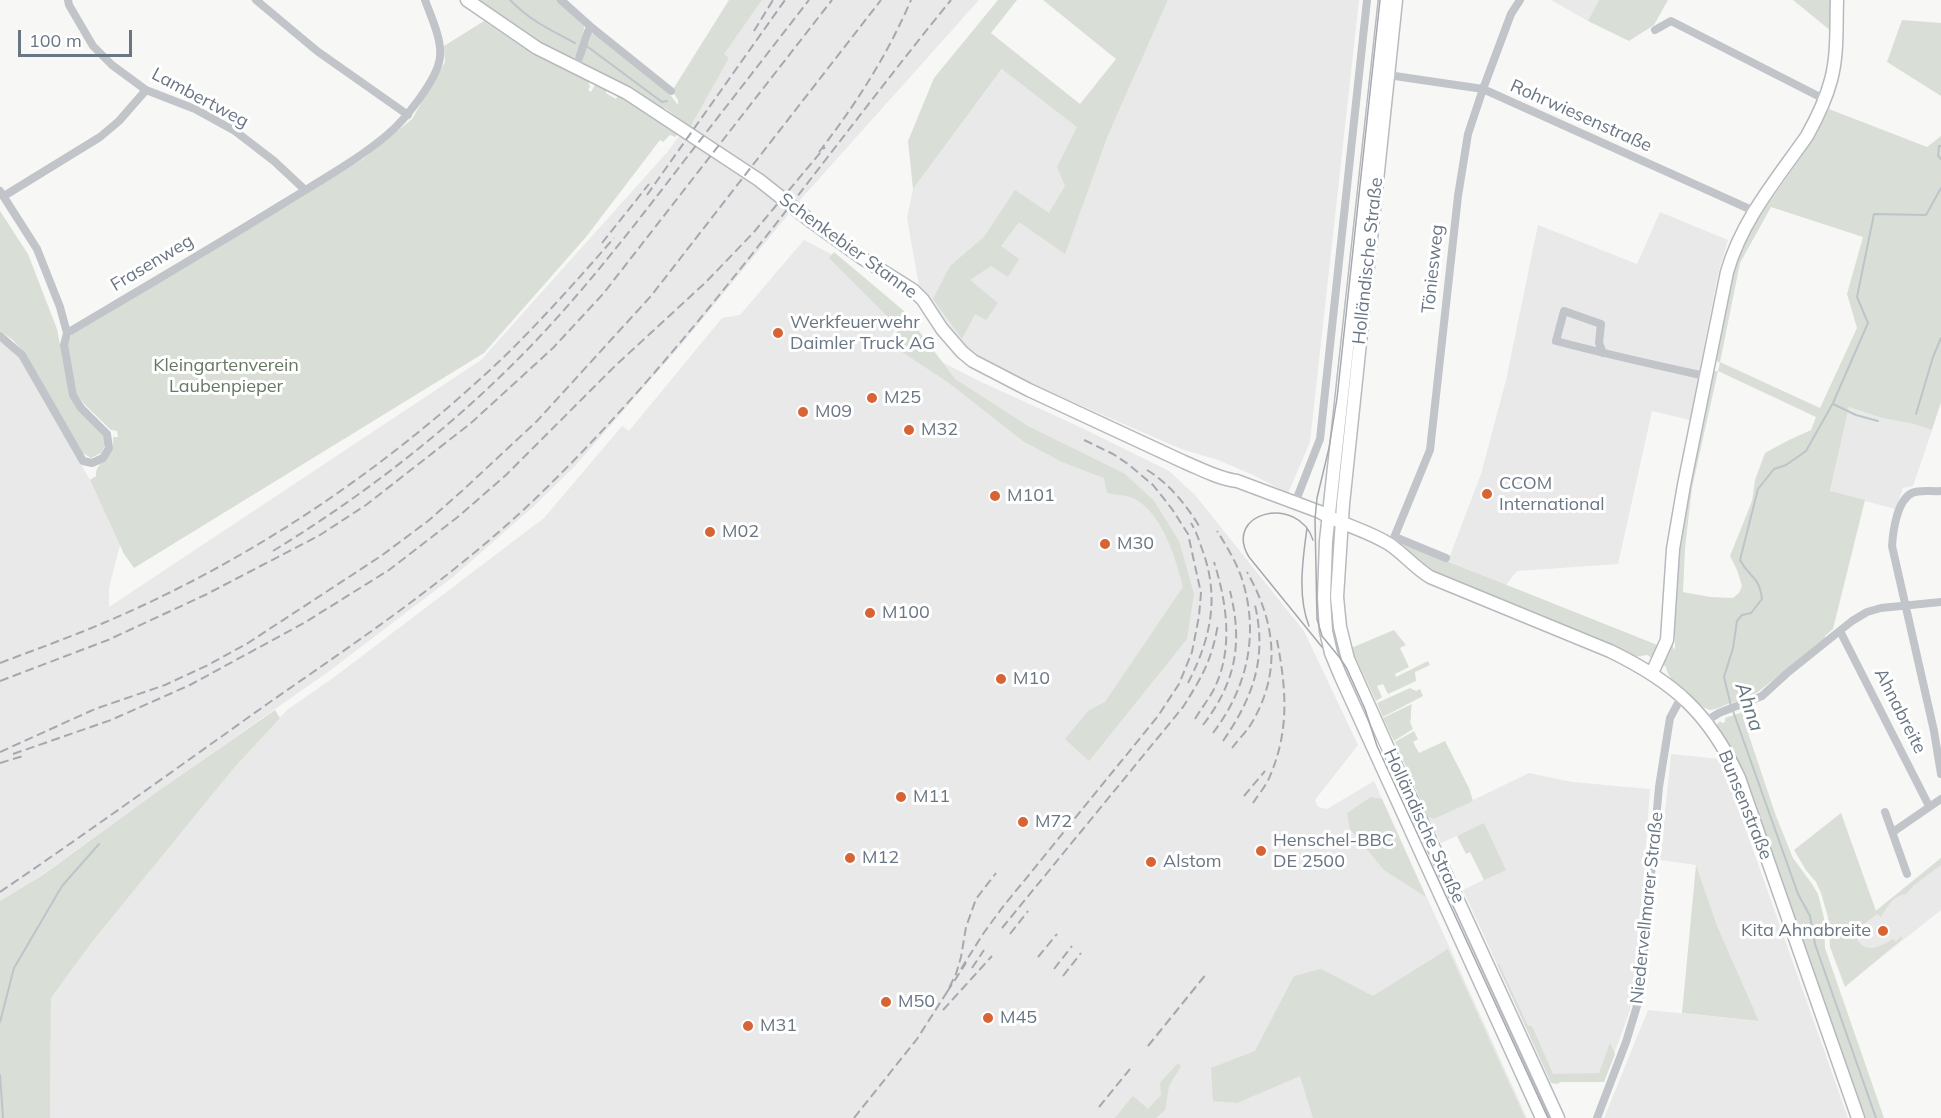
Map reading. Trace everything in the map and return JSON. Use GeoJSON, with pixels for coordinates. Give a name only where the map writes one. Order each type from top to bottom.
{"type":"FeatureCollection","features":[{"type":"Feature","properties":{"kind":"main road","name":"Schenkebier Stanne"},"geometry":{"type":"LineString","coordinates":[[467,0],[537,48],[627,93],[759,180],[862,258],[913,290],[923,300],[942,329],[973,361],[1029,390],[1184,462],[1229,480],[1247,492],[1314,519],[1328,520]]}},
{"type":"Feature","properties":{"kind":"main road","name":"Holländische Straße"},"geometry":{"type":"LineString","coordinates":[[1385,0],[1328,520],[1323,598],[1328,639],[1331,653],[1388,783],[1542,1118]]}},
{"type":"Feature","properties":{"kind":"main road","name":"Holländische Straße"},"geometry":{"type":"LineString","coordinates":[[1396,0],[1338,553],[1337,611],[1348,659],[1557,1118]]}},
{"type":"Feature","properties":{"kind":"main road"},"geometry":{"type":"LineString","coordinates":[[1652,673],[1667,640],[1673,549],[1730,261],[1742,231],[1807,136],[1824,99],[1831,80],[1835,58],[1837,0]]}},
{"type":"Feature","properties":{"kind":"main road","name":"Schenkebier Stanne"},"geometry":{"type":"LineString","coordinates":[[1229,480],[1320,512],[1328,520]]}},
{"type":"Feature","properties":{"kind":"main road"},"geometry":{"type":"LineString","coordinates":[[1328,520],[1342,522]]}},
{"type":"Feature","properties":{"kind":"main road","name":"Bunsenstraße"},"geometry":{"type":"LineString","coordinates":[[1342,522],[1393,541],[1419,571],[1438,581],[1610,651],[1652,673],[1682,696],[1706,721],[1728,755],[1739,778],[1858,1118]]}},
{"type":"Feature","properties":{"kind":"street","name":"Lambertweg"},"geometry":{"type":"LineString","coordinates":[[68,0],[93,46],[112,65],[146,90],[195,109],[235,131],[274,161],[305,190]]}},
{"type":"Feature","properties":{"kind":"street"},"geometry":{"type":"LineString","coordinates":[[256,0],[317,51],[408,115]]}},
{"type":"Feature","properties":{"kind":"street","name":"Frasenweg"},"geometry":{"type":"LineString","coordinates":[[67,333],[305,190],[387,135],[408,115],[423,93],[440,58],[440,45],[426,0]]}},
{"type":"Feature","properties":{"kind":"street"},"geometry":{"type":"LineString","coordinates":[[561,0],[671,91]]}},
{"type":"Feature","properties":{"kind":"street","name":"Holländische Straße"},"geometry":{"type":"LineString","coordinates":[[1294,503],[1320,439],[1366,0]]}},
{"type":"Feature","properties":{"kind":"street","name":"Töniesweg"},"geometry":{"type":"LineString","coordinates":[[1393,541],[1430,450],[1465,150],[1483,89],[1511,14],[1520,0]]}},
{"type":"Feature","properties":{"kind":"street"},"geometry":{"type":"LineString","coordinates":[[1655,30],[1671,21],[1824,99]]}},
{"type":"Feature","properties":{"kind":"street"},"geometry":{"type":"LineString","coordinates":[[576,67],[590,26]]}},
{"type":"Feature","properties":{"kind":"street","name":"Rohrwiesenstraße"},"geometry":{"type":"LineString","coordinates":[[1388,75],[1483,89],[1754,211]]}},
{"type":"Feature","properties":{"kind":"street"},"geometry":{"type":"LineString","coordinates":[[0,336],[22,355],[83,461],[92,463],[103,458],[109,448],[107,434],[81,408],[73,395],[64,345],[67,333],[60,307],[37,249],[2,194],[100,137],[119,121],[146,90]]}},
{"type":"Feature","properties":{"kind":"street"},"geometry":{"type":"LineString","coordinates":[[1603,353],[1599,343],[1601,324],[1564,311],[1556,341],[1603,353],[1706,376]]}},
{"type":"Feature","properties":{"kind":"street","name":"Ahnabreite"},"geometry":{"type":"LineString","coordinates":[[1941,491],[1923,491],[1911,494],[1904,500],[1893,529],[1892,546],[1934,731],[1941,774]]}},
{"type":"Feature","properties":{"kind":"street","name":"Bunsenstraße"},"geometry":{"type":"LineString","coordinates":[[1393,541],[1446,558]]}},
{"type":"Feature","properties":{"kind":"street"},"geometry":{"type":"LineString","coordinates":[[1706,721],[1723,711],[1762,696],[1786,674],[1867,612],[1881,608],[1941,602]]}},
{"type":"Feature","properties":{"kind":"street","name":"Ahnabreite"},"geometry":{"type":"LineString","coordinates":[[1840,631],[1929,806]]}},
{"type":"Feature","properties":{"kind":"street","name":"Niedervellmarer Straße"},"geometry":{"type":"LineString","coordinates":[[1596,1118],[1626,1042],[1640,996],[1660,776],[1670,718],[1682,696]]}},
{"type":"Feature","properties":{"kind":"street"},"geometry":{"type":"LineString","coordinates":[[1893,832],[1941,799]]}},
{"type":"Feature","properties":{"kind":"street"},"geometry":{"type":"LineString","coordinates":[[1884,812],[1907,874]]}},
{"type":"Feature","properties":{"kind":"shaded area"},"geometry":{"type":"Polygon","coordinates":[[[762,0],[979,0],[801,199],[686,339],[575,466],[533,507],[453,577],[328,672],[43,874],[0,901],[0,341],[20,358],[90,480],[120,545],[109,588],[109,607],[481,360],[669,150],[699,108],[729,58],[723,54],[762,0]]]}},
{"type":"Feature","properties":{"kind":"shaded area"},"geometry":{"type":"Polygon","coordinates":[[[1168,0],[1359,0],[1310,442],[1288,493],[1218,460],[1181,449],[1032,384],[974,354],[955,338],[919,286],[907,218],[913,189],[1010,59],[1108,134],[1168,0]]]}},
{"type":"Feature","properties":{"kind":"shaded area"},"geometry":{"type":"Polygon","coordinates":[[[1551,0],[1599,0],[1588,21],[1551,0]]]}},
{"type":"Feature","properties":{"kind":"shaded area"},"geometry":{"type":"Polygon","coordinates":[[[1660,212],[1728,240],[1718,274],[1690,420],[1652,411],[1618,564],[1517,571],[1506,585],[1448,561],[1481,474],[1506,380],[1538,225],[1637,264],[1660,212]]]}},
{"type":"Feature","properties":{"kind":"shaded area"},"geometry":{"type":"Polygon","coordinates":[[[804,240],[831,254],[899,323],[890,339],[901,341],[979,381],[1169,471],[1195,495],[1304,631],[1358,745],[1315,800],[1318,807],[1327,809],[1374,781],[1527,1118],[50,1118],[51,998],[92,942],[234,768],[287,710],[333,678],[544,518],[622,426],[629,431],[722,318],[740,315],[804,240]]]}},
{"type":"Feature","properties":{"kind":"shaded area"},"geometry":{"type":"Polygon","coordinates":[[[1849,407],[1932,430],[1913,486],[1903,488],[1896,509],[1830,492],[1849,407]]]}},
{"type":"Feature","properties":{"kind":"shaded area"},"geometry":{"type":"Polygon","coordinates":[[[1671,754],[1720,759],[1848,1118],[1604,1118],[1648,1010],[1759,1021],[1718,928],[1696,865],[1660,860],[1671,754]]]}},
{"type":"Feature","properties":{"kind":"shaded area"},"geometry":{"type":"Polygon","coordinates":[[[1529,773],[1572,782],[1650,789],[1638,953],[1630,1010],[1604,1082],[1551,1082],[1463,890],[1505,869],[1484,824],[1441,843],[1428,817],[1434,819],[1529,773]]]}},
{"type":"Feature","properties":{"kind":"shaded area","name":"Kita Ahnabreite"},"geometry":{"type":"Polygon","coordinates":[[[1941,858],[1941,910],[1850,982],[1832,946],[1941,858]]]}},
{"type":"Feature","properties":{"kind":"green space"},"geometry":{"type":"Polygon","coordinates":[[[473,0],[557,0],[584,26],[577,54],[572,60],[555,54],[473,0]]]}},
{"type":"Feature","properties":{"kind":"green space"},"geometry":{"type":"Polygon","coordinates":[[[729,0],[762,0],[724,54],[729,58],[690,127],[665,108],[662,111],[582,62],[590,35],[594,33],[671,96],[678,105],[678,100],[672,91],[729,0]]]}},
{"type":"Feature","properties":{"kind":"green space"},"geometry":{"type":"Polygon","coordinates":[[[998,0],[1017,0],[991,33],[1080,104],[1116,59],[1043,0],[1168,0],[1108,135],[1065,254],[1019,222],[1001,246],[1019,259],[1008,277],[991,266],[970,280],[998,303],[986,320],[975,314],[962,339],[933,299],[950,266],[984,237],[1015,190],[1049,213],[1065,186],[1057,167],[1077,127],[1002,69],[913,189],[908,141],[934,78],[998,0]]]}},
{"type":"Feature","properties":{"kind":"green space"},"geometry":{"type":"Polygon","coordinates":[[[1599,0],[1668,0],[1654,25],[1629,41],[1588,21],[1599,0]]]}},
{"type":"Feature","properties":{"kind":"green space"},"geometry":{"type":"Polygon","coordinates":[[[1793,0],[1830,0],[1831,31],[1793,0]]]}},
{"type":"Feature","properties":{"kind":"green space"},"geometry":{"type":"Polygon","coordinates":[[[1902,20],[1941,23],[1941,96],[1887,62],[1902,20]]]}},
{"type":"Feature","properties":{"kind":"green space","name":"Kleingartenverein Laubenpieper"},"geometry":{"type":"Polygon","coordinates":[[[484,21],[524,48],[588,79],[590,87],[588,90],[591,92],[596,83],[607,88],[606,93],[616,99],[619,94],[678,134],[675,137],[670,135],[663,142],[660,140],[586,237],[484,353],[134,568],[124,554],[90,480],[96,476],[99,466],[111,451],[113,437],[118,437],[117,431],[111,430],[77,394],[67,344],[72,334],[363,159],[412,119],[445,62],[444,46],[484,21]]]}},
{"type":"Feature","properties":{"kind":"green space"},"geometry":{"type":"Polygon","coordinates":[[[1829,109],[1927,147],[1941,136],[1941,402],[1932,430],[1849,407],[1830,491],[1865,500],[1833,629],[1824,639],[1758,692],[1710,710],[1697,704],[1683,692],[1671,679],[1666,667],[1647,655],[1634,657],[1433,573],[1412,556],[1404,544],[1660,646],[1673,634],[1673,648],[1675,649],[1675,584],[1679,549],[1713,371],[1718,371],[1720,363],[1715,360],[1735,262],[1751,228],[1816,135],[1829,109]],[[1771,207],[1740,263],[1720,362],[1820,408],[1857,328],[1847,294],[1863,237],[1771,207]],[[1718,371],[1692,488],[1685,548],[1683,592],[1733,598],[1739,593],[1742,586],[1730,556],[1752,501],[1755,480],[1765,453],[1811,430],[1816,417],[1718,371]]]}},
{"type":"Feature","properties":{"kind":"green space"},"geometry":{"type":"Polygon","coordinates":[[[0,211],[28,254],[57,329],[70,396],[103,433],[106,444],[101,453],[91,458],[81,452],[25,354],[13,340],[0,331],[0,211]]]}},
{"type":"Feature","properties":{"kind":"green space"},"geometry":{"type":"Polygon","coordinates":[[[834,252],[904,311],[955,379],[1028,426],[1125,474],[1154,501],[1179,541],[1194,594],[1187,639],[1089,761],[1065,739],[1088,711],[1105,702],[1183,587],[1176,563],[1160,526],[1145,506],[1132,498],[1107,493],[1104,478],[1062,462],[1023,441],[949,383],[890,344],[899,328],[829,258],[834,252]]]}},
{"type":"Feature","properties":{"kind":"green space"},"geometry":{"type":"Polygon","coordinates":[[[1394,630],[1406,645],[1400,648],[1409,667],[1395,674],[1396,677],[1428,661],[1430,665],[1415,672],[1416,681],[1388,694],[1383,684],[1377,686],[1382,697],[1376,701],[1351,648],[1394,630]]]}},
{"type":"Feature","properties":{"kind":"green space"},"geometry":{"type":"Polygon","coordinates":[[[1410,688],[1416,691],[1420,689],[1423,696],[1383,717],[1377,703],[1410,688]]]}},
{"type":"Feature","properties":{"kind":"green space"},"geometry":{"type":"Polygon","coordinates":[[[1412,704],[1410,722],[1413,729],[1394,741],[1383,718],[1412,704]]]}},
{"type":"Feature","properties":{"kind":"green space"},"geometry":{"type":"Polygon","coordinates":[[[275,710],[280,718],[234,768],[92,942],[51,998],[50,1118],[0,1118],[0,901],[44,874],[275,710]]]}},
{"type":"Feature","properties":{"kind":"green space"},"geometry":{"type":"Polygon","coordinates":[[[1743,712],[1776,816],[1793,858],[1818,894],[1824,918],[1825,948],[1884,1118],[1862,1118],[1715,727],[1720,721],[1725,722],[1725,718],[1743,712]]]}},
{"type":"Feature","properties":{"kind":"green space"},"geometry":{"type":"Polygon","coordinates":[[[1414,731],[1418,739],[1413,742],[1419,753],[1445,741],[1469,788],[1473,801],[1434,819],[1428,817],[1395,742],[1414,731]]]}},
{"type":"Feature","properties":{"kind":"green space"},"geometry":{"type":"Polygon","coordinates":[[[1397,777],[1553,1118],[1546,1118],[1390,779],[1397,777]]]}},
{"type":"Feature","properties":{"kind":"green space"},"geometry":{"type":"Polygon","coordinates":[[[1371,797],[1382,799],[1426,897],[1384,870],[1350,829],[1347,813],[1371,797]]]}},
{"type":"Feature","properties":{"kind":"green space"},"geometry":{"type":"Polygon","coordinates":[[[1841,813],[1876,911],[1941,858],[1941,865],[1906,894],[1894,899],[1881,917],[1877,914],[1860,927],[1857,939],[1865,947],[1874,948],[1893,939],[1896,942],[1901,936],[1902,939],[1845,987],[1830,947],[1828,917],[1821,893],[1794,850],[1841,813]]]}},
{"type":"Feature","properties":{"kind":"green space"},"geometry":{"type":"Polygon","coordinates":[[[1484,823],[1506,870],[1484,880],[1470,852],[1466,854],[1457,836],[1484,823]]]}},
{"type":"Feature","properties":{"kind":"green space"},"geometry":{"type":"Polygon","coordinates":[[[1696,865],[1718,928],[1759,1021],[1682,1013],[1696,865]]]}},
{"type":"Feature","properties":{"kind":"green space"},"geometry":{"type":"Polygon","coordinates":[[[1448,949],[1525,1118],[1313,1118],[1300,1076],[1237,1103],[1213,1101],[1211,1068],[1255,1051],[1294,976],[1321,969],[1373,996],[1448,949]]]}},
{"type":"Feature","properties":{"kind":"green space"},"geometry":{"type":"Polygon","coordinates":[[[1497,964],[1528,1026],[1532,1026],[1553,1074],[1599,1073],[1610,1043],[1615,1054],[1604,1082],[1551,1083],[1497,964]]]}},
{"type":"Feature","properties":{"kind":"green space"},"geometry":{"type":"Polygon","coordinates":[[[1178,1063],[1181,1066],[1169,1086],[1165,1110],[1156,1118],[1115,1118],[1133,1096],[1148,1109],[1161,1095],[1160,1083],[1178,1063]]]}},
{"type":"Feature","properties":{"kind":"waterway"},"geometry":{"type":"LineString","coordinates":[[510,0],[533,20],[575,43]]}},
{"type":"Feature","properties":{"kind":"waterway"},"geometry":{"type":"LineString","coordinates":[[588,47],[662,102],[667,101]]}},
{"type":"Feature","properties":{"kind":"waterway","name":"Ahna"},"geometry":{"type":"LineString","coordinates":[[1941,146],[1939,146],[1938,156],[1941,159]]}},
{"type":"Feature","properties":{"kind":"waterway","name":"Ahna"},"geometry":{"type":"LineString","coordinates":[[1731,706],[1724,677],[1733,648],[1737,621],[1742,615],[1751,613],[1762,599],[1759,585],[1740,560],[1758,489],[1774,469],[1786,465],[1806,451],[1833,403],[1868,323],[1857,297],[1874,214],[1926,215],[1941,188]]}},
{"type":"Feature","properties":{"kind":"waterway"},"geometry":{"type":"LineString","coordinates":[[1916,414],[1941,338]]}},
{"type":"Feature","properties":{"kind":"waterway"},"geometry":{"type":"LineString","coordinates":[[1833,404],[1856,415],[1878,421]]}},
{"type":"Feature","properties":{"kind":"waterway","name":"Ahna"},"geometry":{"type":"LineString","coordinates":[[1733,711],[1798,894],[1810,916],[1815,944],[1876,1118]]}},
{"type":"Feature","properties":{"kind":"waterway"},"geometry":{"type":"LineString","coordinates":[[0,1022],[14,968],[62,886],[99,844]]}},
{"type":"Feature","properties":{"kind":"waterway"},"geometry":{"type":"LineString","coordinates":[[0,1075],[3,1118]]}},
{"type":"Feature","properties":{"kind":"tram line"},"geometry":{"type":"LineString","coordinates":[[1380,0],[1337,398],[1329,448],[1317,498],[1315,519],[1317,619],[1322,636],[1347,669],[1365,709],[1377,746],[1548,1118]]}},
{"type":"Feature","properties":{"kind":"tram line"},"geometry":{"type":"LineString","coordinates":[[1313,540],[1305,526],[1293,517],[1279,513],[1265,514],[1253,520],[1246,529],[1243,541],[1249,557],[1322,647]]}},
{"type":"Feature","properties":{"kind":"tram line"},"geometry":{"type":"LineString","coordinates":[[1307,528],[1302,590],[1309,626]]}},
{"type":"Feature","properties":{"kind":"railway"},"geometry":{"type":"LineString","coordinates":[[754,31],[773,0]]}},
{"type":"Feature","properties":{"kind":"railway"},"geometry":{"type":"LineString","coordinates":[[647,195],[785,0]]}},
{"type":"Feature","properties":{"kind":"railway"},"geometry":{"type":"LineString","coordinates":[[273,551],[375,483],[407,458],[499,378],[528,349],[569,304],[647,210],[809,0]]}},
{"type":"Feature","properties":{"kind":"railway"},"geometry":{"type":"LineString","coordinates":[[0,681],[108,640],[205,595],[320,535],[366,505],[471,423],[553,348],[603,294],[832,0]]}},
{"type":"Feature","properties":{"kind":"railway"},"geometry":{"type":"LineString","coordinates":[[0,752],[95,709],[165,685],[208,665],[248,643],[381,556],[428,521],[537,421],[651,296],[881,0]]}},
{"type":"Feature","properties":{"kind":"railway"},"geometry":{"type":"LineString","coordinates":[[819,152],[870,79],[892,41],[911,0]]}},
{"type":"Feature","properties":{"kind":"railway"},"geometry":{"type":"LineString","coordinates":[[0,892],[408,605],[474,553],[537,497],[594,439],[701,318],[951,0]]}},
{"type":"Feature","properties":{"kind":"railway"},"geometry":{"type":"LineString","coordinates":[[13,754],[111,720],[190,685],[304,623],[389,570],[459,516],[506,475],[615,366],[706,282],[754,232],[825,147]]}},
{"type":"Feature","properties":{"kind":"railway"},"geometry":{"type":"LineString","coordinates":[[602,243],[649,184]]}},
{"type":"Feature","properties":{"kind":"railway"},"geometry":{"type":"LineString","coordinates":[[0,663],[89,629],[157,599],[266,540],[369,471],[418,433],[510,351],[614,238]]}},
{"type":"Feature","properties":{"kind":"railway"},"geometry":{"type":"LineString","coordinates":[[961,969],[1002,908],[1158,716],[1179,684],[1192,652],[1201,593],[1188,534],[1153,485],[1113,454],[1080,438]]}},
{"type":"Feature","properties":{"kind":"railway"},"geometry":{"type":"LineString","coordinates":[[1147,470],[1177,496],[1201,529]]}},
{"type":"Feature","properties":{"kind":"railway"},"geometry":{"type":"LineString","coordinates":[[1188,683],[1207,633],[1212,601],[1208,567],[1191,523]]}},
{"type":"Feature","properties":{"kind":"railway"},"geometry":{"type":"LineString","coordinates":[[1213,733],[1235,697],[1242,678],[1250,638],[1247,597],[1241,576],[1217,531]]}},
{"type":"Feature","properties":{"kind":"railway"},"geometry":{"type":"LineString","coordinates":[[1195,719],[1213,691],[1224,660],[1225,610],[1214,562]]}},
{"type":"Feature","properties":{"kind":"railway"},"geometry":{"type":"LineString","coordinates":[[1232,748],[1252,723],[1263,700],[1269,681],[1271,663],[1268,626],[1263,608],[1247,572]]}},
{"type":"Feature","properties":{"kind":"railway"},"geometry":{"type":"LineString","coordinates":[[1203,725],[1223,693],[1234,661],[1236,628],[1230,591]]}},
{"type":"Feature","properties":{"kind":"railway"},"geometry":{"type":"LineString","coordinates":[[1223,741],[1243,708],[1259,658],[1258,621],[1254,601]]}},
{"type":"Feature","properties":{"kind":"railway"},"geometry":{"type":"LineString","coordinates":[[1002,928],[1183,707],[1205,668],[1213,648],[1218,624]]}},
{"type":"Feature","properties":{"kind":"railway"},"geometry":{"type":"LineString","coordinates":[[1253,803],[1270,776],[1281,742],[1284,692],[1277,640]]}},
{"type":"Feature","properties":{"kind":"railway"},"geometry":{"type":"LineString","coordinates":[[0,763],[23,756]]}},
{"type":"Feature","properties":{"kind":"railway"},"geometry":{"type":"LineString","coordinates":[[1244,796],[1265,771]]}},
{"type":"Feature","properties":{"kind":"railway"},"geometry":{"type":"LineString","coordinates":[[854,1118],[917,1039],[947,992],[956,974],[966,927],[976,899],[996,873]]}},
{"type":"Feature","properties":{"kind":"railway"},"geometry":{"type":"LineString","coordinates":[[1010,934],[1028,911]]}},
{"type":"Feature","properties":{"kind":"railway"},"geometry":{"type":"LineString","coordinates":[[1038,957],[1057,934]]}},
{"type":"Feature","properties":{"kind":"railway"},"geometry":{"type":"LineString","coordinates":[[1054,969],[1072,946]]}},
{"type":"Feature","properties":{"kind":"railway"},"geometry":{"type":"LineString","coordinates":[[972,968],[984,950]]}},
{"type":"Feature","properties":{"kind":"railway"},"geometry":{"type":"LineString","coordinates":[[1063,976],[1081,953]]}},
{"type":"Feature","properties":{"kind":"railway"},"geometry":{"type":"LineString","coordinates":[[943,1010],[992,956]]}},
{"type":"Feature","properties":{"kind":"railway"},"geometry":{"type":"LineString","coordinates":[[947,992],[966,963]]}},
{"type":"Feature","properties":{"kind":"railway"},"geometry":{"type":"LineString","coordinates":[[1148,1046],[1207,973]]}},
{"type":"Feature","properties":{"kind":"railway"},"geometry":{"type":"LineString","coordinates":[[1099,1107],[1130,1069]]}},
{"type":"Feature","properties":{"kind":"place","name":"Werkfeuerwehr Daimler Truck AG"},"geometry":{"type":"Point","coordinates":[778,333]}},
{"type":"Feature","properties":{"kind":"place","name":"M25"},"geometry":{"type":"Point","coordinates":[872,398]}},
{"type":"Feature","properties":{"kind":"place","name":"M09"},"geometry":{"type":"Point","coordinates":[803,412]}},
{"type":"Feature","properties":{"kind":"place","name":"M32"},"geometry":{"type":"Point","coordinates":[909,430]}},
{"type":"Feature","properties":{"kind":"place","name":"CCOM International"},"geometry":{"type":"Point","coordinates":[1487,494]}},
{"type":"Feature","properties":{"kind":"place","name":"M101"},"geometry":{"type":"Point","coordinates":[995,496]}},
{"type":"Feature","properties":{"kind":"place","name":"M02"},"geometry":{"type":"Point","coordinates":[710,532]}},
{"type":"Feature","properties":{"kind":"place","name":"M30"},"geometry":{"type":"Point","coordinates":[1105,544]}},
{"type":"Feature","properties":{"kind":"place","name":"M100"},"geometry":{"type":"Point","coordinates":[870,613]}},
{"type":"Feature","properties":{"kind":"place","name":"M10"},"geometry":{"type":"Point","coordinates":[1001,679]}},
{"type":"Feature","properties":{"kind":"place","name":"M11"},"geometry":{"type":"Point","coordinates":[901,797]}},
{"type":"Feature","properties":{"kind":"place","name":"M72"},"geometry":{"type":"Point","coordinates":[1023,822]}},
{"type":"Feature","properties":{"kind":"place","name":"Henschel-BBC DE 2500"},"geometry":{"type":"Point","coordinates":[1261,851]}},
{"type":"Feature","properties":{"kind":"place","name":"M12"},"geometry":{"type":"Point","coordinates":[850,858]}},
{"type":"Feature","properties":{"kind":"place","name":"Alstom"},"geometry":{"type":"Point","coordinates":[1151,862]}},
{"type":"Feature","properties":{"kind":"place","name":"Kita Ahnabreite"},"geometry":{"type":"Point","coordinates":[1883,931]}},
{"type":"Feature","properties":{"kind":"place","name":"M50"},"geometry":{"type":"Point","coordinates":[886,1002]}},
{"type":"Feature","properties":{"kind":"place","name":"M45"},"geometry":{"type":"Point","coordinates":[988,1018]}},
{"type":"Feature","properties":{"kind":"place","name":"M31"},"geometry":{"type":"Point","coordinates":[748,1026]}}]}
